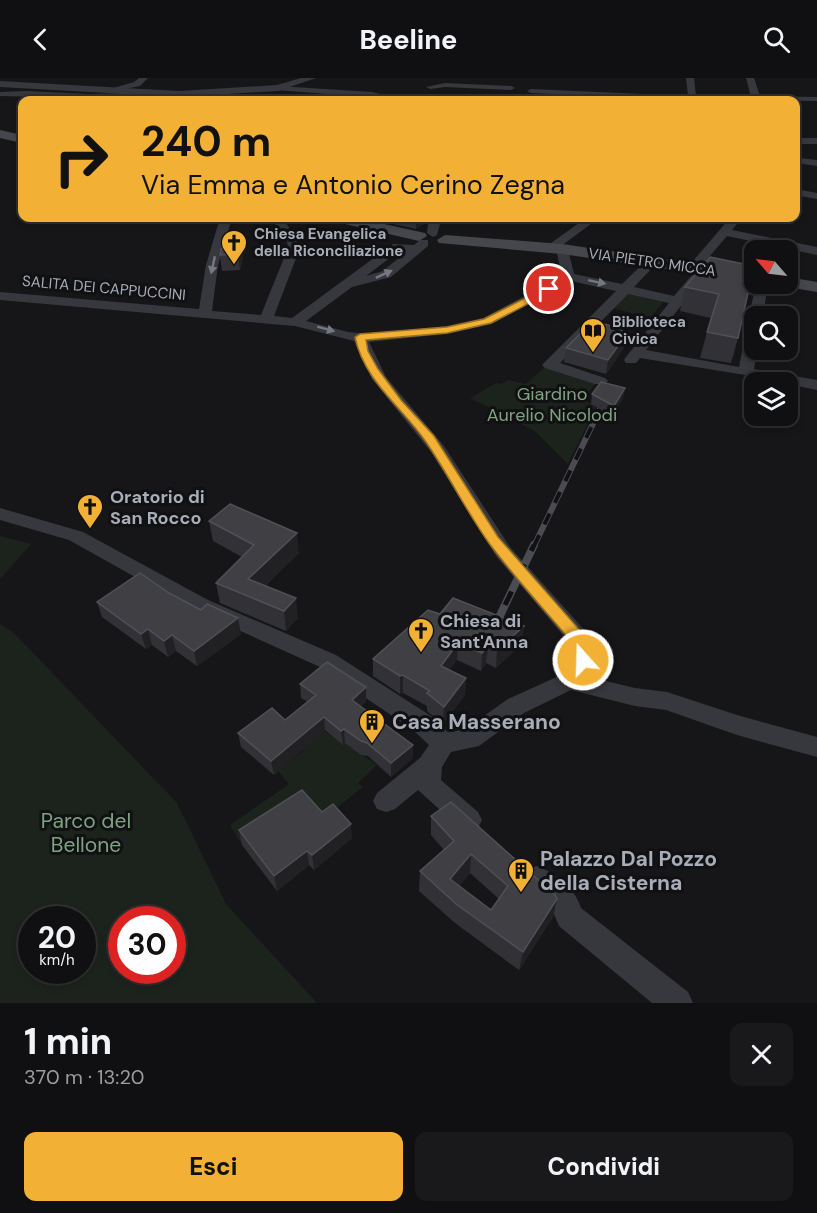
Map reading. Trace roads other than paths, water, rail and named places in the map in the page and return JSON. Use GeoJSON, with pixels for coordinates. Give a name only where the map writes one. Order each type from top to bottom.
{"type":"FeatureCollection","features":[{"type":"Feature","properties":{"kind":"main road"},"geometry":{"type":"LineString","coordinates":[[0,134],[18,138]]}},
{"type":"Feature","properties":{"kind":"main road","name":"VIA PIETRO MICCA"},"geometry":{"type":"LineString","coordinates":[[354,222],[427,240],[556,248],[744,276]]}},
{"type":"Feature","properties":{"kind":"main road"},"geometry":{"type":"LineString","coordinates":[[798,284],[817,287]]}},
{"type":"Feature","properties":{"kind":"street"},"geometry":{"type":"LineString","coordinates":[[0,84],[116,89],[137,84],[144,78]]}},
{"type":"Feature","properties":{"kind":"street"},"geometry":{"type":"LineString","coordinates":[[272,96],[278,88],[300,78]]}},
{"type":"Feature","properties":{"kind":"street"},"geometry":{"type":"LineString","coordinates":[[278,88],[312,78]]}},
{"type":"Feature","properties":{"kind":"street"},"geometry":{"type":"LineString","coordinates":[[495,78],[517,80]]}},
{"type":"Feature","properties":{"kind":"street"},"geometry":{"type":"LineString","coordinates":[[690,78],[692,96]]}},
{"type":"Feature","properties":{"kind":"street"},"geometry":{"type":"LineString","coordinates":[[750,78],[753,96]]}},
{"type":"Feature","properties":{"kind":"street"},"geometry":{"type":"LineString","coordinates":[[528,96],[538,81]]}},
{"type":"Feature","properties":{"kind":"street"},"geometry":{"type":"LineString","coordinates":[[0,84],[178,94]]}},
{"type":"Feature","properties":{"kind":"street"},"geometry":{"type":"LineString","coordinates":[[434,84],[511,88]]}},
{"type":"Feature","properties":{"kind":"street"},"geometry":{"type":"LineString","coordinates":[[616,84],[620,96]]}},
{"type":"Feature","properties":{"kind":"street"},"geometry":{"type":"LineString","coordinates":[[0,94],[96,96],[278,88],[386,96]]}},
{"type":"Feature","properties":{"kind":"street"},"geometry":{"type":"LineString","coordinates":[[531,91],[595,96]]}},
{"type":"Feature","properties":{"kind":"street"},"geometry":{"type":"LineString","coordinates":[[800,99],[817,99]]}},
{"type":"Feature","properties":{"kind":"street"},"geometry":{"type":"LineString","coordinates":[[800,141],[817,141]]}},
{"type":"Feature","properties":{"kind":"street"},"geometry":{"type":"LineString","coordinates":[[800,162],[817,164]]}},
{"type":"Feature","properties":{"kind":"street"},"geometry":{"type":"LineString","coordinates":[[800,193],[817,196]]}},
{"type":"Feature","properties":{"kind":"street"},"geometry":{"type":"LineString","coordinates":[[206,313],[212,265],[225,222]]}},
{"type":"Feature","properties":{"kind":"street"},"geometry":{"type":"LineString","coordinates":[[266,319],[294,248],[293,241],[279,222]]}},
{"type":"Feature","properties":{"kind":"street"},"geometry":{"type":"LineString","coordinates":[[295,322],[344,285],[387,274],[427,240],[435,222]]}},
{"type":"Feature","properties":{"kind":"street"},"geometry":{"type":"LineString","coordinates":[[588,222],[556,248],[567,266],[568,276],[678,301]]}},
{"type":"Feature","properties":{"kind":"street"},"geometry":{"type":"LineString","coordinates":[[748,360],[746,372],[634,356],[698,275],[696,269],[729,223],[817,251]]}},
{"type":"Feature","properties":{"kind":"street"},"geometry":{"type":"LineString","coordinates":[[600,381],[550,365],[651,263]]}},
{"type":"Feature","properties":{"kind":"street","name":"SALITA DEI CAPPUCCINI"},"geometry":{"type":"LineString","coordinates":[[0,296],[295,322],[360,337],[447,330],[487,321],[521,305],[564,281],[568,276]]}},
{"type":"Feature","properties":{"kind":"street"},"geometry":{"type":"LineString","coordinates":[[360,337],[363,351],[374,370],[397,402],[430,439],[494,540],[579,639],[583,660],[569,681],[516,706],[470,739],[443,743]]}},
{"type":"Feature","properties":{"kind":"street"},"geometry":{"type":"LineString","coordinates":[[798,382],[817,385]]}},
{"type":"Feature","properties":{"kind":"street"},"geometry":{"type":"LineString","coordinates":[[0,514],[76,536],[201,605],[328,662],[422,723],[443,743]]}},
{"type":"Feature","properties":{"kind":"street"},"geometry":{"type":"LineString","coordinates":[[0,523],[56,537],[76,536]]}},
{"type":"Feature","properties":{"kind":"street"},"geometry":{"type":"LineString","coordinates":[[569,681],[635,697],[667,701],[737,725],[817,747]]}},
{"type":"Feature","properties":{"kind":"street"},"geometry":{"type":"LineString","coordinates":[[386,801],[429,766],[443,743]]}},
{"type":"Feature","properties":{"kind":"street"},"geometry":{"type":"LineString","coordinates":[[429,766],[428,785],[486,835]]}},
{"type":"Feature","properties":{"kind":"street"},"geometry":{"type":"LineString","coordinates":[[520,864],[566,904],[569,916],[676,1003]]}},
{"type":"Feature","properties":{"kind":"railway"},"geometry":{"type":"LineString","coordinates":[[534,546],[602,405]]}},
{"type":"Feature","properties":{"kind":"railway"},"geometry":{"type":"LineString","coordinates":[[492,632],[534,545]]}},
{"type":"Feature","properties":{"kind":"place","name":"Chiesa Evangelica della Riconciliazione"},"geometry":{"type":"Point","coordinates":[234,266]}},
{"type":"Feature","properties":{"kind":"place","name":"Biblioteca Civica"},"geometry":{"type":"Point","coordinates":[593,354]}},
{"type":"Feature","properties":{"kind":"place","name":"Oratorio di San Rocco"},"geometry":{"type":"Point","coordinates":[90,530]}},
{"type":"Feature","properties":{"kind":"place","name":"Chiesa di Sant'Anna"},"geometry":{"type":"Point","coordinates":[421,654]}},
{"type":"Feature","properties":{"kind":"place","name":"Casa Masserano"},"geometry":{"type":"Point","coordinates":[372,745]}},
{"type":"Feature","properties":{"kind":"place","name":"Palazzo Dal Pozzo della Cisterna"},"geometry":{"type":"Point","coordinates":[521,894]}},
{"type":"Feature","properties":{"kind":"park label","name":"Giardino Aurelio Nicolodi"},"geometry":{"type":"Point","coordinates":[552,404]}},
{"type":"Feature","properties":{"kind":"park label","name":"Parco del Bellone"},"geometry":{"type":"Point","coordinates":[86,833]}}]}
